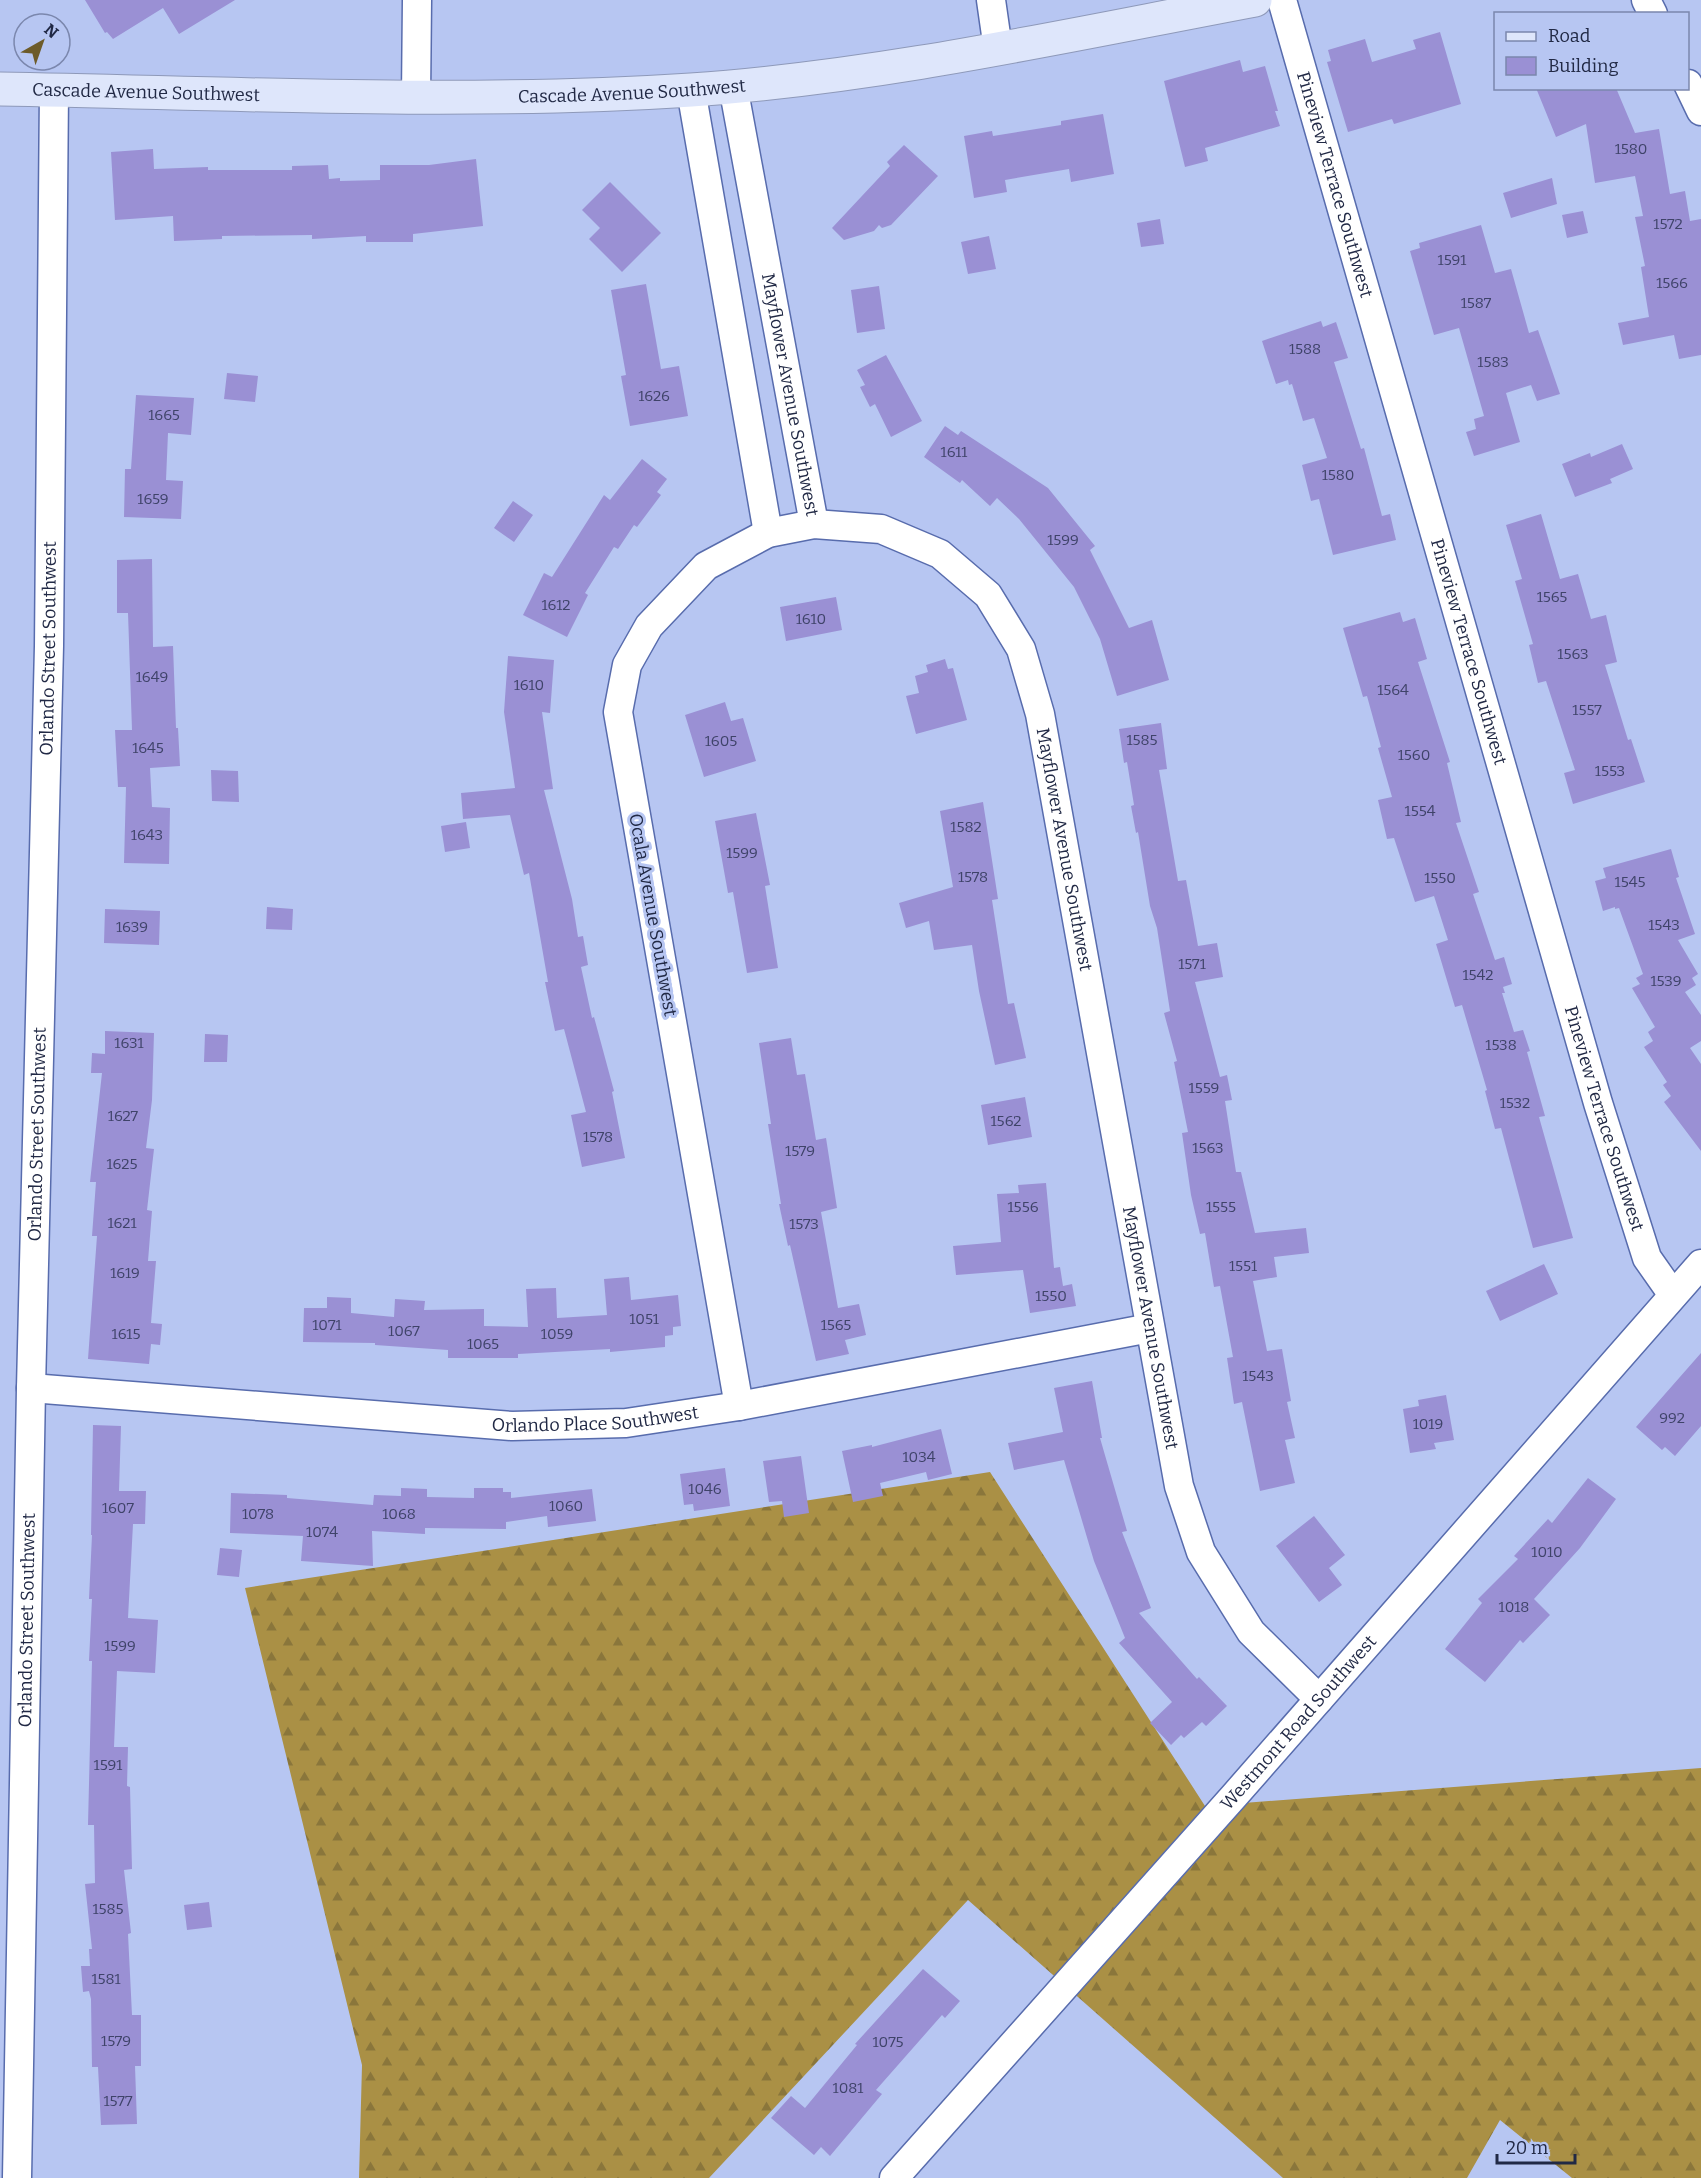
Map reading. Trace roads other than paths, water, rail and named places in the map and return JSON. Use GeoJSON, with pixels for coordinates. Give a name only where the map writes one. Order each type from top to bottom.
{"type":"FeatureCollection","features":[{"type":"Feature","properties":{"kind":"main road","name":"Cascade Avenue Southwest"},"geometry":{"type":"LineString","coordinates":[[0,89],[417,98],[556,97],[691,90],[866,71],[998,49],[1255,0]]}},
{"type":"Feature","properties":{"kind":"street"},"geometry":{"type":"LineString","coordinates":[[417,0],[417,98]]}},
{"type":"Feature","properties":{"kind":"street"},"geometry":{"type":"LineString","coordinates":[[991,0],[998,49]]}},
{"type":"Feature","properties":{"kind":"street","name":"Pineview Terrace Southwest"},"geometry":{"type":"LineString","coordinates":[[1282,0],[1598,1103],[1647,1258],[1673,1295]]}},
{"type":"Feature","properties":{"kind":"street","name":"Mayflower Avenue Southwest"},"geometry":{"type":"LineString","coordinates":[[733,86],[814,524],[881,529],[940,554],[988,595],[1021,649],[1040,714],[1179,1486],[1201,1552],[1251,1632],[1319,1699]]}},
{"type":"Feature","properties":{"kind":"street"},"geometry":{"type":"LineString","coordinates":[[1689,86],[1701,111]]}},
{"type":"Feature","properties":{"kind":"street","name":"Orlando Street Southwest"},"geometry":{"type":"LineString","coordinates":[[17,2178],[49,646],[54,90]]}},
{"type":"Feature","properties":{"kind":"street"},"geometry":{"type":"LineString","coordinates":[[691,90],[768,533]]}},
{"type":"Feature","properties":{"kind":"street","name":"Ocala Avenue Southwest"},"geometry":{"type":"LineString","coordinates":[[739,1406],[618,712],[627,665],[649,626],[706,566],[768,533],[814,524]]}},
{"type":"Feature","properties":{"kind":"street","name":"Westmont Road Southwest"},"geometry":{"type":"LineString","coordinates":[[894,2178],[1701,1264]]}},
{"type":"Feature","properties":{"kind":"street","name":"Orlando Place Southwest"},"geometry":{"type":"LineString","coordinates":[[32,1388],[512,1426],[626,1423],[739,1406],[1150,1328]]}}]}
